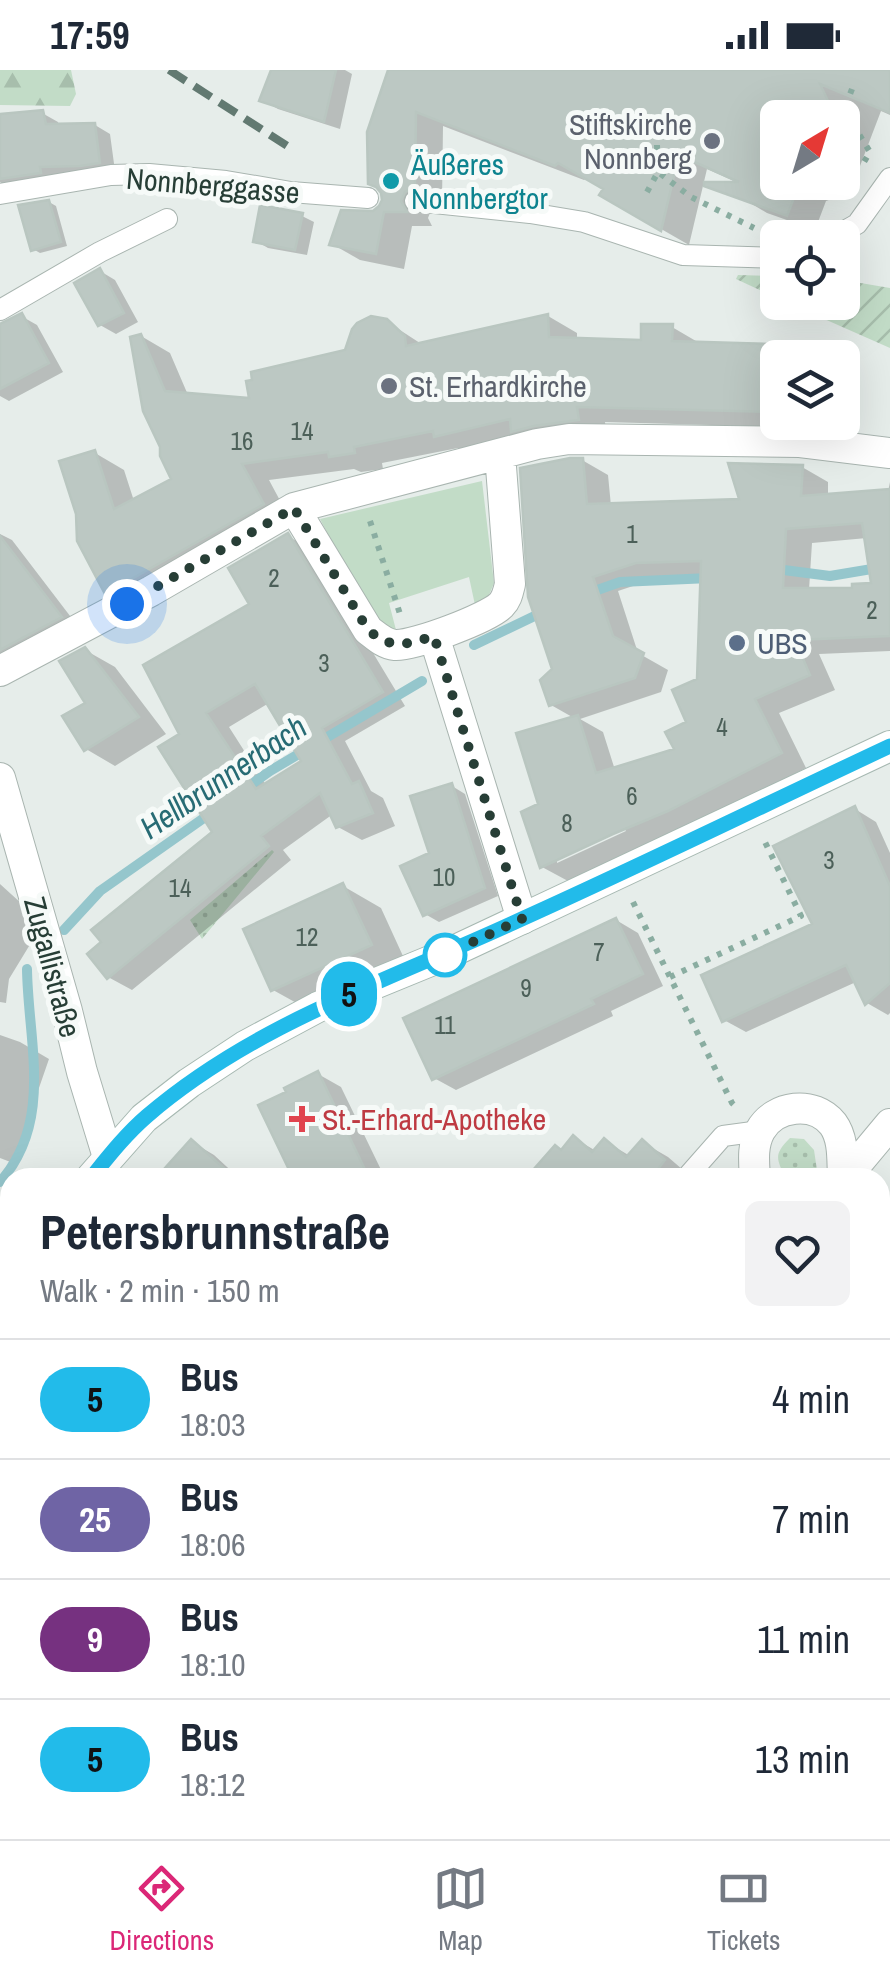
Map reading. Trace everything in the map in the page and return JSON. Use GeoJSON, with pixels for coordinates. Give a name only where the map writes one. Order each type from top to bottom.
{"type":"FeatureCollection","features":[{"type":"Feature","properties":{"kind":"street"},"geometry":{"type":"LineString","coordinates":[[0,671],[294,508],[538,444],[569,439],[800,442],[890,453]]}},
{"type":"Feature","properties":{"kind":"street"},"geometry":{"type":"LineString","coordinates":[[294,508],[368,630],[386,643],[422,640],[495,610],[508,596],[500,454]]}},
{"type":"Feature","properties":{"kind":"street"},"geometry":{"type":"LineString","coordinates":[[422,640],[522,919]]}},
{"type":"Feature","properties":{"kind":"street"},"geometry":{"type":"LineString","coordinates":[[100,1167],[144,1118],[189,1083],[245,1046],[318,1007],[522,919],[890,746]]}},
{"type":"Feature","properties":{"kind":"street","name":"Zugallistraße"},"geometry":{"type":"LineString","coordinates":[[0,778],[67,1011],[100,1167]]}},
{"type":"Feature","properties":{"kind":"street"},"geometry":{"type":"LineString","coordinates":[[755,1168],[753,1154],[760,1132],[769,1120],[782,1110],[806,1108],[822,1114],[834,1126],[842,1146],[843,1168]]}},
{"type":"Feature","properties":{"kind":"street"},"geometry":{"type":"LineString","coordinates":[[853,1168],[884,1132]]}},
{"type":"Feature","properties":{"kind":"lane","name":"Nonnberggasse"},"geometry":{"type":"LineString","coordinates":[[0,194],[111,175],[150,174],[368,198]]}},
{"type":"Feature","properties":{"kind":"lane"},"geometry":{"type":"LineString","coordinates":[[860,220],[890,178]]}},
{"type":"Feature","properties":{"kind":"lane"},"geometry":{"type":"LineString","coordinates":[[415,200],[584,222],[683,255],[760,257]]}},
{"type":"Feature","properties":{"kind":"lane"},"geometry":{"type":"LineString","coordinates":[[0,310],[100,252],[167,219]]}},
{"type":"Feature","properties":{"kind":"lane"},"geometry":{"type":"LineString","coordinates":[[695,1168],[723,1136],[760,1132]]}},
{"type":"Feature","properties":{"kind":"path"},"geometry":{"type":"LineString","coordinates":[[848,100],[852,89]]}},
{"type":"Feature","properties":{"kind":"path"},"geometry":{"type":"LineString","coordinates":[[860,136],[870,152],[860,167]]}},
{"type":"Feature","properties":{"kind":"path"},"geometry":{"type":"LineString","coordinates":[[647,192],[658,172],[657,145]]}},
{"type":"Feature","properties":{"kind":"path"},"geometry":{"type":"LineString","coordinates":[[658,172],[692,197],[760,229]]}},
{"type":"Feature","properties":{"kind":"path"},"geometry":{"type":"LineString","coordinates":[[367,509],[422,640]]}},
{"type":"Feature","properties":{"kind":"path"},"geometry":{"type":"LineString","coordinates":[[670,977],[801,916],[750,812]]}},
{"type":"Feature","properties":{"kind":"path"},"geometry":{"type":"LineString","coordinates":[[620,873],[732,1103],[760,1132]]}},
{"type":"Feature","properties":{"kind":"green space"},"geometry":{"type":"Polygon","coordinates":[[[0,70],[71,70],[76,94],[70,106],[0,105],[0,70]]]}},
{"type":"Feature","properties":{"kind":"green space"},"geometry":{"type":"Polygon","coordinates":[[[738,275],[760,276],[760,290],[736,279],[738,275]]]}},
{"type":"Feature","properties":{"kind":"green space"},"geometry":{"type":"Polygon","coordinates":[[[860,283],[890,288],[890,348],[827,320],[860,320],[860,283]]]}},
{"type":"Feature","properties":{"kind":"green space"},"geometry":{"type":"Polygon","coordinates":[[[482,481],[494,583],[489,595],[475,605],[469,577],[389,603],[396,630],[385,630],[374,621],[320,519],[482,481]]]}},
{"type":"Feature","properties":{"kind":"green space"},"geometry":{"type":"Polygon","coordinates":[[[274,852],[202,939],[190,920],[274,852]]]}},
{"type":"Feature","properties":{"kind":"green space"},"geometry":{"type":"Polygon","coordinates":[[[790,1138],[804,1139],[814,1150],[817,1168],[781,1168],[778,1156],[790,1138]]]}},
{"type":"Feature","properties":{"kind":"building"},"geometry":{"type":"Polygon","coordinates":[[[271,70],[336,70],[324,122],[259,101],[271,70]]]}},
{"type":"Feature","properties":{"kind":"building"},"geometry":{"type":"Polygon","coordinates":[[[388,70],[890,70],[890,113],[820,84],[828,100],[760,100],[760,200],[793,200],[787,216],[704,186],[704,182],[739,182],[679,155],[661,231],[599,195],[603,189],[558,163],[555,166],[416,112],[415,187],[405,192],[401,201],[407,212],[384,212],[376,254],[329,245],[341,210],[373,211],[382,200],[376,187],[368,184],[367,132],[388,70]]]}},
{"type":"Feature","properties":{"kind":"building"},"geometry":{"type":"Polygon","coordinates":[[[43,110],[46,124],[95,123],[100,163],[40,167],[41,173],[0,179],[0,114],[43,110]]]}},
{"type":"Feature","properties":{"kind":"building"},"geometry":{"type":"Polygon","coordinates":[[[49,200],[61,242],[31,251],[18,205],[49,200]]]}},
{"type":"Feature","properties":{"kind":"building"},"geometry":{"type":"Polygon","coordinates":[[[260,205],[303,213],[295,250],[253,242],[260,205]]]}},
{"type":"Feature","properties":{"kind":"building"},"geometry":{"type":"Polygon","coordinates":[[[100,268],[124,313],[98,326],[74,283],[100,268]]]}},
{"type":"Feature","properties":{"kind":"building"},"geometry":{"type":"Polygon","coordinates":[[[22,313],[49,363],[0,389],[0,324],[22,313]]]}},
{"type":"Feature","properties":{"kind":"building"},"geometry":{"type":"Polygon","coordinates":[[[548,314],[549,337],[641,340],[641,324],[673,324],[672,341],[760,344],[760,412],[577,407],[579,420],[511,432],[510,419],[434,437],[433,431],[354,447],[355,453],[329,457],[328,452],[242,464],[264,504],[105,594],[77,541],[76,514],[59,461],[95,450],[114,509],[171,479],[143,411],[130,337],[141,334],[165,391],[249,398],[246,381],[252,380],[251,372],[345,350],[352,329],[371,316],[387,319],[405,336],[406,346],[548,314]]]}},
{"type":"Feature","properties":{"kind":"building"},"geometry":{"type":"Polygon","coordinates":[[[583,458],[587,504],[739,499],[728,463],[803,465],[801,496],[890,489],[890,636],[795,640],[810,675],[755,699],[782,753],[668,811],[540,868],[521,812],[538,804],[516,733],[578,715],[596,773],[674,749],[665,732],[686,722],[672,690],[697,679],[701,561],[636,563],[593,577],[613,636],[644,653],[635,678],[549,706],[540,680],[552,669],[528,597],[520,468],[583,458]],[[862,523],[786,529],[783,588],[852,588],[852,584],[871,583],[862,523]]]}},
{"type":"Feature","properties":{"kind":"building"},"geometry":{"type":"Polygon","coordinates":[[[288,533],[383,692],[322,728],[352,784],[359,781],[373,813],[336,828],[320,793],[261,836],[269,846],[107,979],[87,954],[101,942],[91,930],[212,832],[158,747],[179,734],[143,665],[249,604],[228,568],[288,533]],[[255,684],[206,713],[256,789],[301,761],[255,684]]]}},
{"type":"Feature","properties":{"kind":"building"},"geometry":{"type":"Polygon","coordinates":[[[0,536],[62,617],[0,650],[0,536]]]}},
{"type":"Feature","properties":{"kind":"building"},"geometry":{"type":"Polygon","coordinates":[[[85,647],[139,717],[84,751],[62,716],[85,703],[59,661],[85,647]]]}},
{"type":"Feature","properties":{"kind":"building"},"geometry":{"type":"Polygon","coordinates":[[[452,783],[485,888],[423,916],[400,866],[429,853],[410,796],[452,783]]]}},
{"type":"Feature","properties":{"kind":"building"},"geometry":{"type":"Polygon","coordinates":[[[855,806],[890,886],[890,983],[865,1005],[846,965],[722,1022],[701,975],[812,924],[773,846],[855,806]]]}},
{"type":"Feature","properties":{"kind":"building"},"geometry":{"type":"Polygon","coordinates":[[[343,883],[372,945],[271,991],[243,929],[343,883]]]}},
{"type":"Feature","properties":{"kind":"building"},"geometry":{"type":"Polygon","coordinates":[[[616,918],[643,974],[591,999],[594,1004],[432,1080],[403,1018],[616,918]]]}},
{"type":"Feature","properties":{"kind":"building"},"geometry":{"type":"Polygon","coordinates":[[[318,1071],[364,1168],[288,1168],[258,1105],[286,1092],[284,1088],[318,1071]]]}},
{"type":"Feature","properties":{"kind":"building"},"geometry":{"type":"Polygon","coordinates":[[[573,1135],[592,1152],[604,1138],[626,1157],[642,1139],[665,1160],[659,1168],[535,1168],[555,1145],[561,1150],[573,1135]]]}},
{"type":"Feature","properties":{"kind":"building"},"geometry":{"type":"Polygon","coordinates":[[[191,1139],[224,1168],[165,1168],[191,1139]]]}},
{"type":"Feature","properties":{"kind":"waterway","name":"Hellbrunnerbach"},"geometry":{"type":"LineString","coordinates":[[776,569],[830,576],[890,566]]}},
{"type":"Feature","properties":{"kind":"waterway","name":"Hellbrunnerbach"},"geometry":{"type":"LineString","coordinates":[[589,593],[620,582],[710,578]]}},
{"type":"Feature","properties":{"kind":"waterway","name":"Hellbrunnerbach"},"geometry":{"type":"LineString","coordinates":[[474,645],[545,611]]}},
{"type":"Feature","properties":{"kind":"waterway","name":"Hellbrunnerbach"},"geometry":{"type":"LineString","coordinates":[[242,791],[422,681]]}},
{"type":"Feature","properties":{"kind":"waterway","name":"Hellbrunnerbach"},"geometry":{"type":"LineString","coordinates":[[64,930],[100,891],[211,813]]}},
{"type":"Feature","properties":{"kind":"waterway","name":"Hellbrunnerbach"},"geometry":{"type":"LineString","coordinates":[[10,1168],[27,1133],[33,1107],[27,969]]}},
{"type":"Feature","properties":{"kind":"railway"},"geometry":{"type":"LineString","coordinates":[[169,70],[289,147]]}},
{"type":"Feature","properties":{"kind":"bus line","name":"5"},"geometry":{"type":"LineString","coordinates":[[99,1168],[144,1118],[189,1083],[245,1046],[318,1007],[522,919],[890,746]]}},
{"type":"Feature","properties":{"kind":"place","name":"Stiftskirche Nonnberg"},"geometry":{"type":"Point","coordinates":[712,141]}},
{"type":"Feature","properties":{"kind":"place","name":"Äußeres Nonnbergtor"},"geometry":{"type":"Point","coordinates":[391,181]}},
{"type":"Feature","properties":{"kind":"place","name":"St. Erhardkirche"},"geometry":{"type":"Point","coordinates":[389,386]}},
{"type":"Feature","properties":{"kind":"place","name":"UBS"},"geometry":{"type":"Point","coordinates":[737,643]}},
{"type":"Feature","properties":{"kind":"place","name":"St.-Erhard-Apotheke"},"geometry":{"type":"Point","coordinates":[302,1119]}},
{"type":"Feature","properties":{"kind":"route"},"geometry":{"type":"LineString","coordinates":[[127,604],[294,508],[368,630],[395,645],[434,636],[522,919],[445,955]]}}]}
